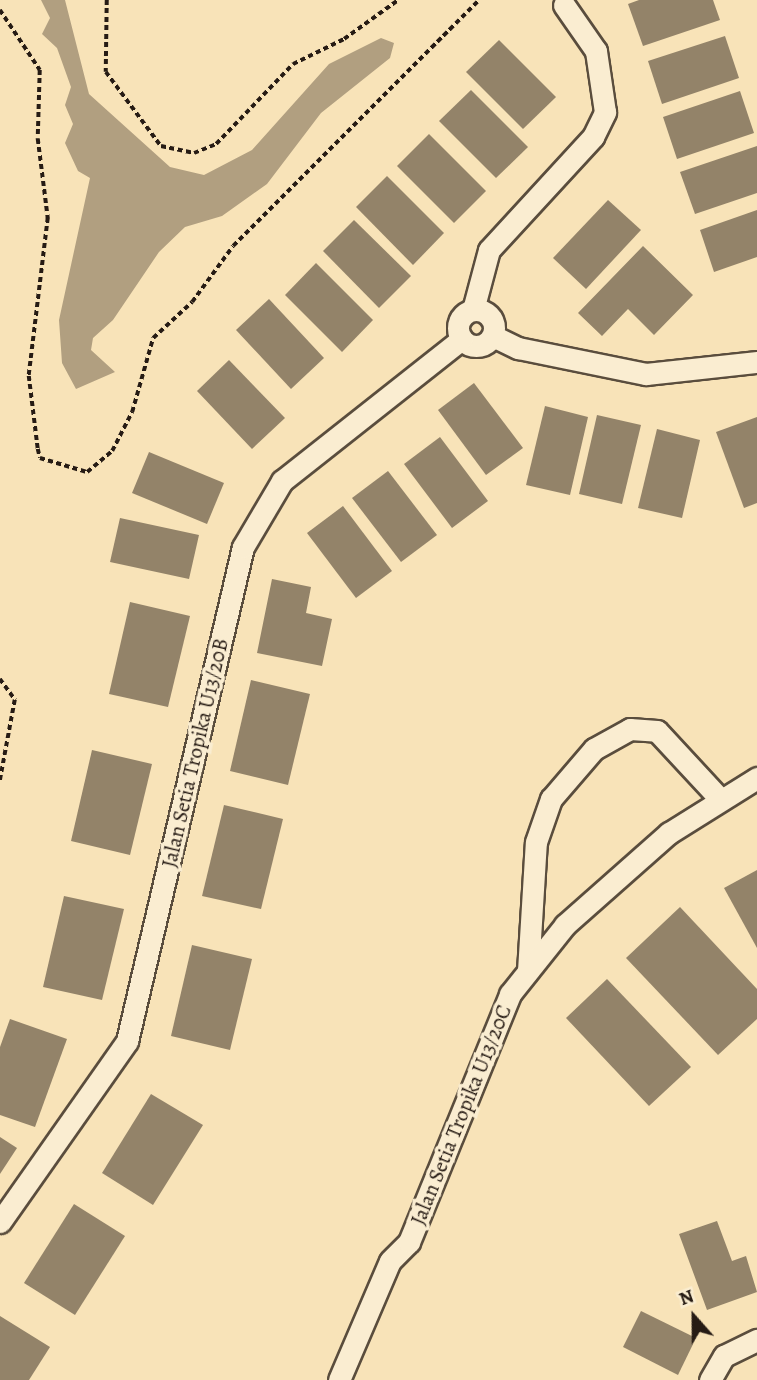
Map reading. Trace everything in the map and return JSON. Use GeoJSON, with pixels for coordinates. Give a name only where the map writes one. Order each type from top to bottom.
{"type":"FeatureCollection","features":[{"type":"Feature","properties":{"kind":"street"},"geometry":{"type":"LineString","coordinates":[[493,336],[478,346],[461,339],[459,322],[473,310],[489,250],[593,137],[605,112],[596,51],[564,5]]}},
{"type":"Feature","properties":{"kind":"street"},"geometry":{"type":"LineString","coordinates":[[473,310],[489,315],[493,336]]}},
{"type":"Feature","properties":{"kind":"street"},"geometry":{"type":"LineString","coordinates":[[493,336],[518,348],[646,374],[757,362]]}},
{"type":"Feature","properties":{"kind":"street","name":"Jalan Setia Tropika U13/20B"},"geometry":{"type":"LineString","coordinates":[[0,1222],[127,1041],[243,547],[282,481],[461,339]]}},
{"type":"Feature","properties":{"kind":"street"},"geometry":{"type":"LineString","coordinates":[[528,971],[536,842],[551,799],[594,749],[630,729],[657,731],[722,800]]}},
{"type":"Feature","properties":{"kind":"street","name":"Jalan Setia Tropika U13/20C"},"geometry":{"type":"LineString","coordinates":[[339,1380],[390,1261],[409,1242],[510,994],[565,925],[669,833],[757,778]]}},
{"type":"Feature","properties":{"kind":"street"},"geometry":{"type":"LineString","coordinates":[[710,1380],[724,1356],[757,1340]]}},
{"type":"Feature","properties":{"kind":"path"},"geometry":{"type":"LineString","coordinates":[[107,0],[106,72],[161,146],[194,153],[216,145],[293,64],[344,39],[398,0]]}},
{"type":"Feature","properties":{"kind":"path"},"geometry":{"type":"LineString","coordinates":[[0,10],[40,70],[38,139],[48,218],[29,376],[38,449],[40,458],[88,472],[112,451],[132,412],[153,338],[192,302],[233,246],[479,0]]}},
{"type":"Feature","properties":{"kind":"path"},"geometry":{"type":"LineString","coordinates":[[0,679],[15,700],[0,781]]}},
{"type":"Feature","properties":{"kind":"shaded area"},"geometry":{"type":"Polygon","coordinates":[[[41,0],[65,0],[89,94],[170,167],[204,175],[252,150],[329,64],[381,38],[394,43],[390,58],[321,113],[267,184],[222,216],[185,227],[159,252],[113,320],[93,338],[91,350],[115,372],[76,389],[62,363],[59,320],[90,178],[78,171],[65,143],[73,124],[65,105],[71,87],[57,48],[42,34],[50,18],[41,0]]]}},
{"type":"Feature","properties":{"kind":"building"},"geometry":{"type":"Polygon","coordinates":[[[639,0],[713,0],[720,20],[643,46],[628,4],[639,0]]]}},
{"type":"Feature","properties":{"kind":"building"},"geometry":{"type":"Polygon","coordinates":[[[725,36],[739,78],[662,104],[648,61],[725,36]]]}},
{"type":"Feature","properties":{"kind":"building"},"geometry":{"type":"Polygon","coordinates":[[[499,40],[556,97],[523,129],[466,72],[499,40]]]}},
{"type":"Feature","properties":{"kind":"building"},"geometry":{"type":"Polygon","coordinates":[[[471,90],[528,147],[496,178],[439,121],[471,90]]]}},
{"type":"Feature","properties":{"kind":"building"},"geometry":{"type":"Polygon","coordinates":[[[740,91],[754,133],[677,159],[663,117],[740,91]]]}},
{"type":"Feature","properties":{"kind":"building"},"geometry":{"type":"Polygon","coordinates":[[[429,134],[486,191],[454,223],[397,166],[429,134]]]}},
{"type":"Feature","properties":{"kind":"building"},"geometry":{"type":"Polygon","coordinates":[[[757,146],[757,193],[695,214],[680,172],[757,146]]]}},
{"type":"Feature","properties":{"kind":"building"},"geometry":{"type":"Polygon","coordinates":[[[387,176],[444,233],[413,265],[356,207],[387,176]]]}},
{"type":"Feature","properties":{"kind":"building"},"geometry":{"type":"Polygon","coordinates":[[[608,200],[641,230],[586,289],[553,258],[608,200]]]}},
{"type":"Feature","properties":{"kind":"building"},"geometry":{"type":"Polygon","coordinates":[[[757,210],[757,257],[714,272],[700,230],[757,210]]]}},
{"type":"Feature","properties":{"kind":"building"},"geometry":{"type":"Polygon","coordinates":[[[354,220],[411,276],[379,308],[323,251],[354,220]]]}},
{"type":"Feature","properties":{"kind":"building"},"geometry":{"type":"Polygon","coordinates":[[[643,246],[693,295],[654,335],[628,309],[602,336],[578,313],[643,246]]]}},
{"type":"Feature","properties":{"kind":"building"},"geometry":{"type":"Polygon","coordinates":[[[316,263],[373,320],[342,352],[285,295],[316,263]]]}},
{"type":"Feature","properties":{"kind":"building"},"geometry":{"type":"Polygon","coordinates":[[[269,299],[324,358],[291,389],[236,330],[269,299]]]}},
{"type":"Feature","properties":{"kind":"building"},"geometry":{"type":"Polygon","coordinates":[[[229,360],[285,418],[252,449],[197,391],[229,360]]]}},
{"type":"Feature","properties":{"kind":"building"},"geometry":{"type":"Polygon","coordinates":[[[474,383],[523,448],[486,475],[438,410],[474,383]]]}},
{"type":"Feature","properties":{"kind":"building"},"geometry":{"type":"Polygon","coordinates":[[[545,406],[588,417],[570,495],[526,485],[545,406]]]}},
{"type":"Feature","properties":{"kind":"building"},"geometry":{"type":"Polygon","coordinates":[[[597,415],[641,425],[622,504],[579,494],[597,415]]]}},
{"type":"Feature","properties":{"kind":"building"},"geometry":{"type":"Polygon","coordinates":[[[757,417],[757,503],[744,508],[716,432],[757,417]]]}},
{"type":"Feature","properties":{"kind":"building"},"geometry":{"type":"Polygon","coordinates":[[[657,429],[700,440],[682,518],[638,508],[657,429]]]}},
{"type":"Feature","properties":{"kind":"building"},"geometry":{"type":"Polygon","coordinates":[[[440,437],[488,501],[452,528],[404,464],[440,437]]]}},
{"type":"Feature","properties":{"kind":"building"},"geometry":{"type":"Polygon","coordinates":[[[149,452],[224,483],[207,524],[132,493],[149,452]]]}},
{"type":"Feature","properties":{"kind":"building"},"geometry":{"type":"Polygon","coordinates":[[[388,471],[437,535],[401,562],[352,498],[388,471]]]}},
{"type":"Feature","properties":{"kind":"building"},"geometry":{"type":"Polygon","coordinates":[[[343,506],[392,571],[356,598],[307,533],[343,506]]]}},
{"type":"Feature","properties":{"kind":"building"},"geometry":{"type":"Polygon","coordinates":[[[120,518],[199,535],[189,579],[110,562],[120,518]]]}},
{"type":"Feature","properties":{"kind":"building"},"geometry":{"type":"Polygon","coordinates":[[[272,579],[311,587],[306,613],[332,619],[322,666],[257,653],[272,579]]]}},
{"type":"Feature","properties":{"kind":"building"},"geometry":{"type":"Polygon","coordinates":[[[130,602],[190,616],[168,707],[109,694],[130,602]]]}},
{"type":"Feature","properties":{"kind":"building"},"geometry":{"type":"Polygon","coordinates":[[[251,680],[310,694],[288,785],[230,771],[251,680]]]}},
{"type":"Feature","properties":{"kind":"building"},"geometry":{"type":"Polygon","coordinates":[[[92,750],[152,764],[130,855],[71,841],[92,750]]]}},
{"type":"Feature","properties":{"kind":"building"},"geometry":{"type":"Polygon","coordinates":[[[224,805],[283,819],[261,909],[202,896],[224,805]]]}},
{"type":"Feature","properties":{"kind":"building"},"geometry":{"type":"Polygon","coordinates":[[[757,870],[757,948],[724,888],[757,870]]]}},
{"type":"Feature","properties":{"kind":"building"},"geometry":{"type":"Polygon","coordinates":[[[64,896],[124,909],[102,1000],[43,987],[64,896]]]}},
{"type":"Feature","properties":{"kind":"building"},"geometry":{"type":"Polygon","coordinates":[[[680,907],[757,989],[757,1019],[718,1055],[626,958],[680,907]]]}},
{"type":"Feature","properties":{"kind":"building"},"geometry":{"type":"Polygon","coordinates":[[[192,945],[252,959],[230,1050],[171,1036],[192,945]]]}},
{"type":"Feature","properties":{"kind":"building"},"geometry":{"type":"Polygon","coordinates":[[[607,979],[691,1067],[649,1106],[566,1018],[607,979]]]}},
{"type":"Feature","properties":{"kind":"building"},"geometry":{"type":"Polygon","coordinates":[[[10,1019],[67,1039],[35,1127],[0,1115],[0,1047],[10,1019]]]}},
{"type":"Feature","properties":{"kind":"building"},"geometry":{"type":"Polygon","coordinates":[[[151,1094],[203,1125],[153,1205],[102,1173],[151,1094]]]}},
{"type":"Feature","properties":{"kind":"building"},"geometry":{"type":"Polygon","coordinates":[[[0,1137],[17,1148],[0,1174],[0,1137]]]}},
{"type":"Feature","properties":{"kind":"building"},"geometry":{"type":"Polygon","coordinates":[[[74,1204],[125,1236],[75,1315],[24,1283],[74,1204]]]}},
{"type":"Feature","properties":{"kind":"building"},"geometry":{"type":"Polygon","coordinates":[[[717,1221],[732,1261],[746,1256],[757,1292],[707,1310],[679,1234],[717,1221]]]}},
{"type":"Feature","properties":{"kind":"building"},"geometry":{"type":"Polygon","coordinates":[[[641,1311],[696,1338],[678,1375],[623,1347],[641,1311]]]}},
{"type":"Feature","properties":{"kind":"building"},"geometry":{"type":"Polygon","coordinates":[[[0,1316],[50,1347],[29,1380],[0,1380],[0,1316]]]}}]}
